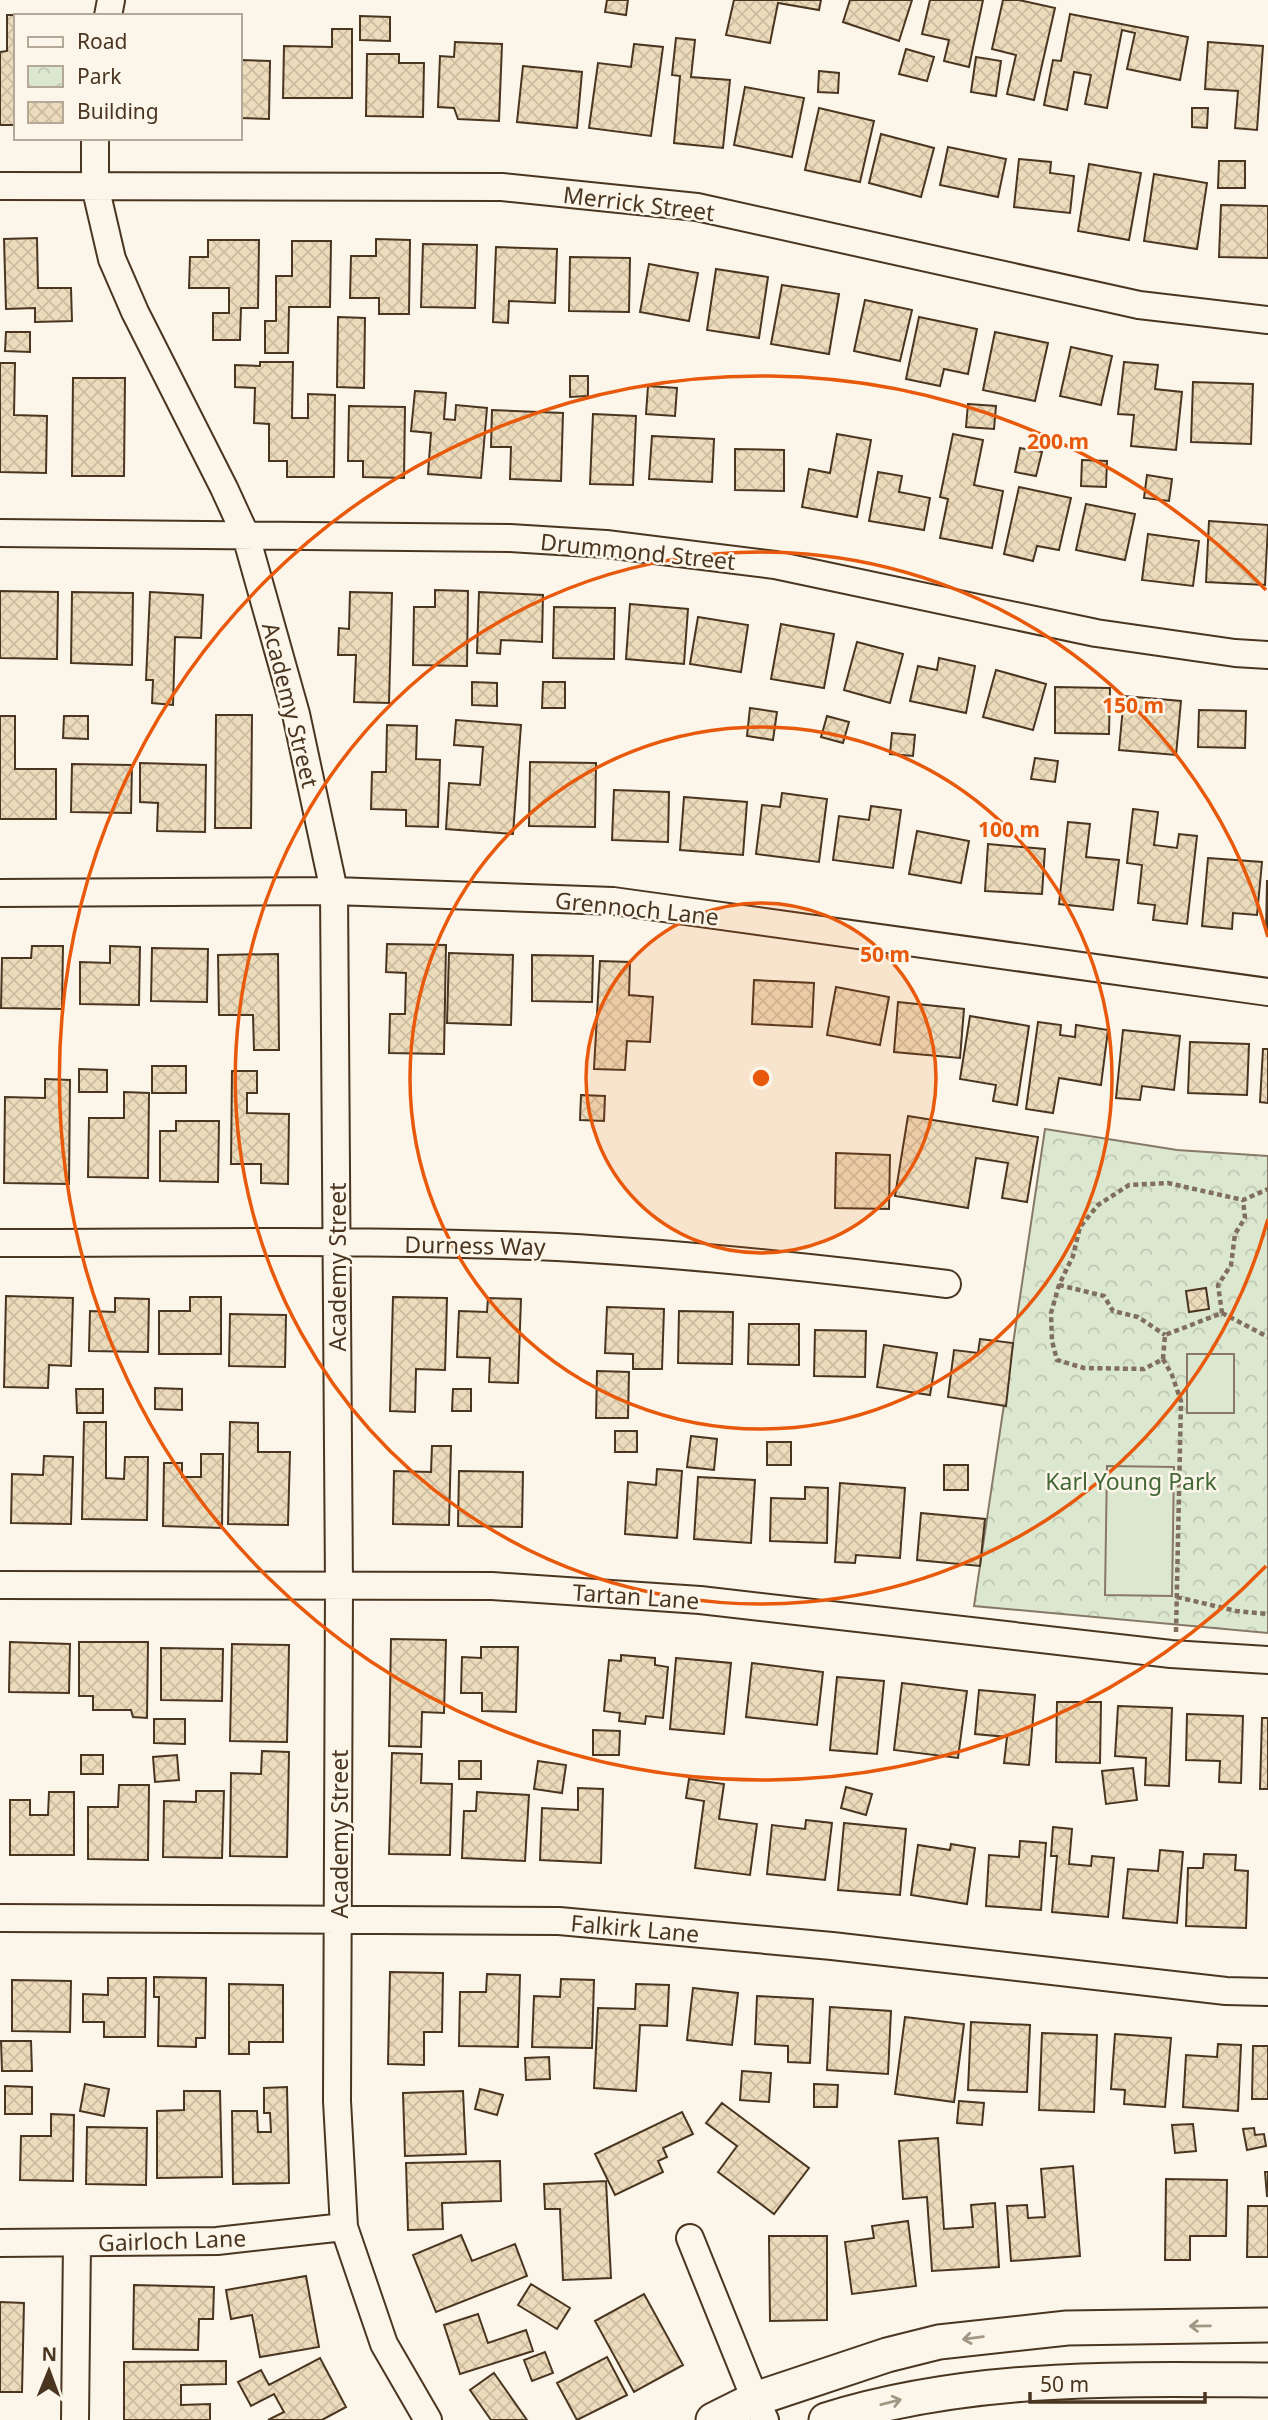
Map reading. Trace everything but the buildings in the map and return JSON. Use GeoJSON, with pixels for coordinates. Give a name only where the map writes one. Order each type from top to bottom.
{"type":"FeatureCollection","features":[{"type":"Feature","properties":{"kind":"main road"},"geometry":{"type":"LineString","coordinates":[[713,2420],[760,2410],[887,2355],[939,2342],[1067,2328],[1268,2325]]}},
{"type":"Feature","properties":{"kind":"main road"},"geometry":{"type":"LineString","coordinates":[[1153,2379],[1154,2327]]}},
{"type":"Feature","properties":{"kind":"main road"},"geometry":{"type":"LineString","coordinates":[[826,2420],[912,2397],[969,2388],[1153,2379],[1268,2380]]}},
{"type":"Feature","properties":{"kind":"street","name":"Academy Street"},"geometry":{"type":"LineString","coordinates":[[95,140],[95,186],[112,259],[130,302],[246,536],[296,714],[334,891],[339,1586],[337,2101],[344,2227],[384,2344],[428,2420]]}},
{"type":"Feature","properties":{"kind":"street","name":"Merrick Street"},"geometry":{"type":"LineString","coordinates":[[0,186],[502,187],[697,207],[1139,305],[1268,320]]}},
{"type":"Feature","properties":{"kind":"street","name":"Drummond Street"},"geometry":{"type":"LineString","coordinates":[[0,534],[510,538],[606,544],[775,565],[1096,633],[1268,655]]}},
{"type":"Feature","properties":{"kind":"street","name":"Grennoch Lane"},"geometry":{"type":"LineString","coordinates":[[0,892],[334,891],[612,901],[1268,992]]}},
{"type":"Feature","properties":{"kind":"street","name":"Durness Way"},"geometry":{"type":"LineString","coordinates":[[0,1243],[338,1242],[557,1247],[795,1265],[947,1284]]}},
{"type":"Feature","properties":{"kind":"street","name":"Tartan Lane"},"geometry":{"type":"LineString","coordinates":[[0,1585],[492,1586],[700,1600],[1171,1654],[1268,1660]]}},
{"type":"Feature","properties":{"kind":"street","name":"Falkirk Lane"},"geometry":{"type":"LineString","coordinates":[[0,1918],[559,1921],[845,1948],[1226,1991],[1268,1992]]}},
{"type":"Feature","properties":{"kind":"street","name":"Gairloch Lane"},"geometry":{"type":"LineString","coordinates":[[0,2243],[217,2241],[344,2227]]}},
{"type":"Feature","properties":{"kind":"street"},"geometry":{"type":"LineString","coordinates":[[690,2238],[760,2410]]}},
{"type":"Feature","properties":{"kind":"street"},"geometry":{"type":"LineString","coordinates":[[75,2420],[77,2243]]}},
{"type":"Feature","properties":{"kind":"path"},"geometry":{"type":"LineString","coordinates":[[1163,1359],[1144,1369],[1084,1368],[1057,1360],[1052,1341],[1051,1313],[1059,1285],[1073,1256],[1080,1227],[1098,1205],[1129,1185],[1168,1183],[1242,1200],[1268,1189]]}},
{"type":"Feature","properties":{"kind":"path"},"geometry":{"type":"LineString","coordinates":[[1222,1313],[1218,1285],[1231,1265],[1235,1234],[1245,1218],[1242,1200]]}},
{"type":"Feature","properties":{"kind":"path"},"geometry":{"type":"LineString","coordinates":[[1059,1285],[1104,1296],[1113,1311],[1138,1317],[1165,1335]]}},
{"type":"Feature","properties":{"kind":"path"},"geometry":{"type":"LineString","coordinates":[[1165,1335],[1222,1313],[1268,1337]]}},
{"type":"Feature","properties":{"kind":"path"},"geometry":{"type":"LineString","coordinates":[[1165,1335],[1163,1359],[1181,1401],[1177,1629],[1171,1654]]}},
{"type":"Feature","properties":{"kind":"path"},"geometry":{"type":"LineString","coordinates":[[1177,1598],[1236,1611],[1268,1614]]}},
{"type":"Feature","properties":{"kind":"green space","name":"Karl Young Park"},"geometry":{"type":"Polygon","coordinates":[[[1045,1129],[1177,1150],[1268,1156],[1268,1633],[974,1606],[1045,1129]]]}},
{"type":"Feature","properties":{"kind":"green space"},"geometry":{"type":"Polygon","coordinates":[[[1187,1354],[1234,1354],[1234,1413],[1187,1413],[1187,1354]]]}},
{"type":"Feature","properties":{"kind":"green space"},"geometry":{"type":"Polygon","coordinates":[[[1107,1466],[1174,1467],[1172,1596],[1105,1595],[1107,1466]]]}}]}
